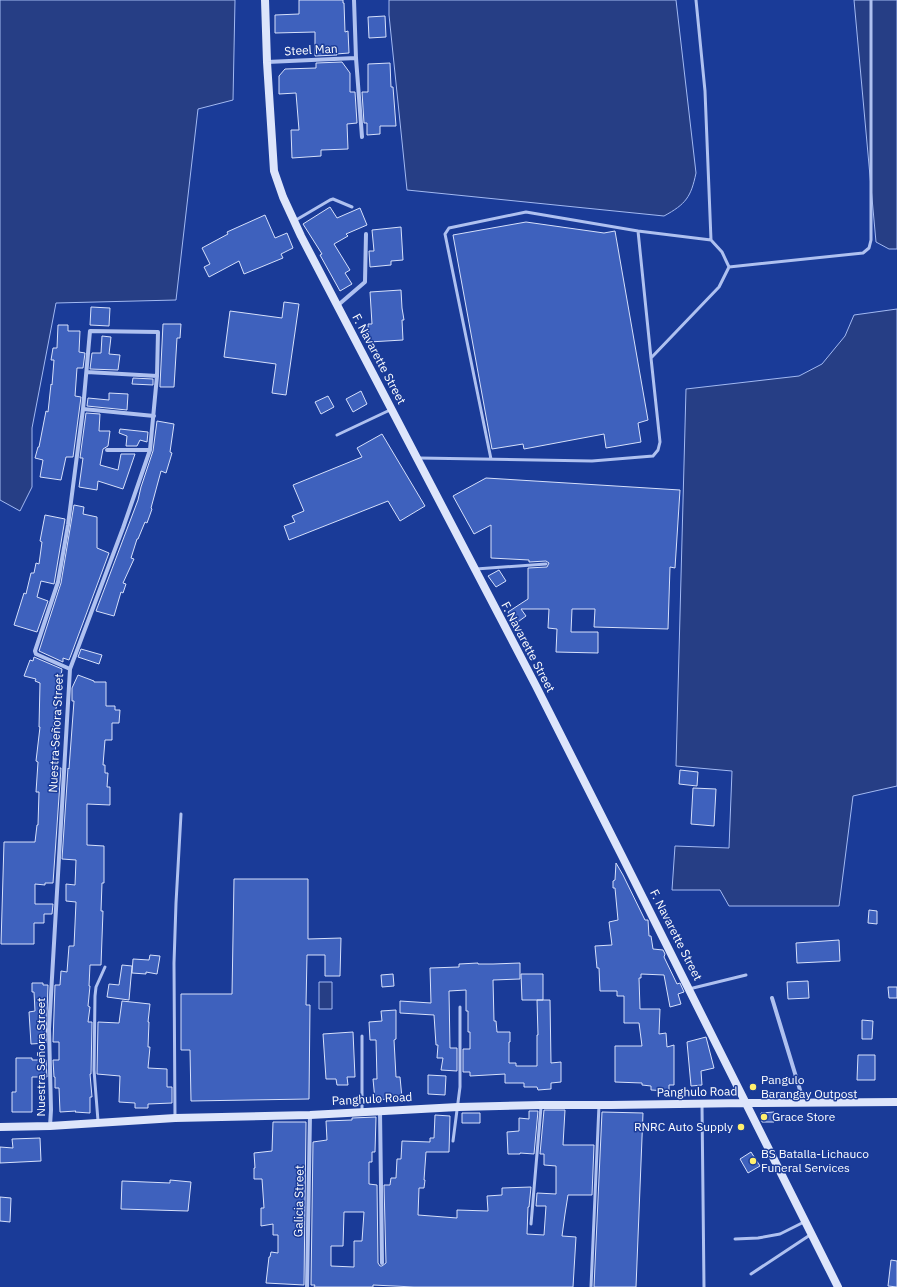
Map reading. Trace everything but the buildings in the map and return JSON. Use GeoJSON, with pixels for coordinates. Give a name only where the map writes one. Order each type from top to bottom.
{"type":"FeatureCollection","features":[{"type":"Feature","properties":{"kind":"main road","name":"F. Navarette Street"},"geometry":{"type":"LineString","coordinates":[[265,0],[267,62],[274,171],[283,198],[536,686],[838,1287]]}},
{"type":"Feature","properties":{"kind":"main road","name":"Panghulo Road"},"geometry":{"type":"LineString","coordinates":[[0,1127],[50,1126],[175,1118],[310,1115],[380,1110],[458,1107],[897,1102]]}},
{"type":"Feature","properties":{"kind":"street","name":"Steel Man"},"geometry":{"type":"LineString","coordinates":[[354,0],[356,58],[362,137]]}},
{"type":"Feature","properties":{"kind":"street","name":"Steel Man"},"geometry":{"type":"LineString","coordinates":[[267,62],[356,58]]}},
{"type":"Feature","properties":{"kind":"street"},"geometry":{"type":"LineString","coordinates":[[338,306],[365,282],[366,234]]}},
{"type":"Feature","properties":{"kind":"street","name":"Nuestra Señora Street"},"geometry":{"type":"LineString","coordinates":[[50,1126],[49,1029],[70,669],[123,528],[150,450],[157,376],[158,332],[90,331],[87,372]]}},
{"type":"Feature","properties":{"kind":"street"},"geometry":{"type":"LineString","coordinates":[[70,669],[36,654],[35,651],[58,582],[68,519],[87,372],[157,376]]}},
{"type":"Feature","properties":{"kind":"street"},"geometry":{"type":"LineString","coordinates":[[83,409],[154,416]]}},
{"type":"Feature","properties":{"kind":"street"},"geometry":{"type":"LineString","coordinates":[[107,450],[150,450]]}},
{"type":"Feature","properties":{"kind":"street"},"geometry":{"type":"LineString","coordinates":[[772,998],[804,1103]]}},
{"type":"Feature","properties":{"kind":"street"},"geometry":{"type":"LineString","coordinates":[[380,1110],[382,1263]]}},
{"type":"Feature","properties":{"kind":"street","name":"Galicia Street"},"geometry":{"type":"LineString","coordinates":[[307,1287],[310,1115]]}},
{"type":"Feature","properties":{"kind":"lane"},"geometry":{"type":"LineString","coordinates":[[696,0],[705,91],[711,240],[722,252],[729,267]]}},
{"type":"Feature","properties":{"kind":"lane"},"geometry":{"type":"LineString","coordinates":[[729,267],[863,253],[869,248],[871,240],[871,0]]}},
{"type":"Feature","properties":{"kind":"lane"},"geometry":{"type":"LineString","coordinates":[[294,221],[333,199],[352,207]]}},
{"type":"Feature","properties":{"kind":"lane"},"geometry":{"type":"LineString","coordinates":[[491,459],[445,234],[449,228],[526,212],[638,231],[711,240]]}},
{"type":"Feature","properties":{"kind":"lane"},"geometry":{"type":"LineString","coordinates":[[417,458],[592,461],[653,456],[658,450],[660,442],[638,231]]}},
{"type":"Feature","properties":{"kind":"lane"},"geometry":{"type":"LineString","coordinates":[[651,358],[719,287],[729,267]]}},
{"type":"Feature","properties":{"kind":"lane"},"geometry":{"type":"LineString","coordinates":[[337,435],[392,410]]}},
{"type":"Feature","properties":{"kind":"lane"},"geometry":{"type":"LineString","coordinates":[[474,569],[546,564]]}},
{"type":"Feature","properties":{"kind":"lane"},"geometry":{"type":"LineString","coordinates":[[175,1118],[174,963],[181,814]]}},
{"type":"Feature","properties":{"kind":"lane"},"geometry":{"type":"LineString","coordinates":[[98,1123],[94,1070],[95,996],[96,987],[105,967]]}},
{"type":"Feature","properties":{"kind":"lane"},"geometry":{"type":"LineString","coordinates":[[689,989],[746,975]]}},
{"type":"Feature","properties":{"kind":"lane"},"geometry":{"type":"LineString","coordinates":[[453,1141],[460,1087],[460,1007]]}},
{"type":"Feature","properties":{"kind":"lane"},"geometry":{"type":"LineString","coordinates":[[362,1036],[362,1112]]}},
{"type":"Feature","properties":{"kind":"lane"},"geometry":{"type":"LineString","coordinates":[[702,1104],[704,1287]]}},
{"type":"Feature","properties":{"kind":"lane"},"geometry":{"type":"LineString","coordinates":[[531,1224],[541,1105]]}},
{"type":"Feature","properties":{"kind":"lane"},"geometry":{"type":"LineString","coordinates":[[591,1287],[599,1105]]}},
{"type":"Feature","properties":{"kind":"lane"},"geometry":{"type":"LineString","coordinates":[[735,1239],[758,1238],[780,1234],[805,1221]]}},
{"type":"Feature","properties":{"kind":"lane"},"geometry":{"type":"LineString","coordinates":[[751,1274],[812,1234]]}},
{"type":"Feature","properties":{"kind":"water"},"geometry":{"type":"Polygon","coordinates":[[[0,0],[235,0],[233,100],[198,109],[176,300],[56,303],[32,428],[32,487],[20,511],[0,500],[0,0]]]}},
{"type":"Feature","properties":{"kind":"water"},"geometry":{"type":"Polygon","coordinates":[[[389,0],[676,0],[696,173],[692,188],[686,199],[678,208],[664,216],[407,190],[389,15],[389,0]]]}},
{"type":"Feature","properties":{"kind":"water"},"geometry":{"type":"Polygon","coordinates":[[[854,0],[897,0],[897,249],[889,249],[876,242],[854,0]]]}},
{"type":"Feature","properties":{"kind":"water"},"geometry":{"type":"Polygon","coordinates":[[[897,309],[897,786],[853,796],[839,906],[729,906],[720,890],[672,890],[675,846],[729,848],[732,771],[676,766],[686,389],[799,376],[822,364],[845,336],[854,315],[897,309]]]}},
{"type":"Feature","properties":{"kind":"water"},"geometry":{"type":"Polygon","coordinates":[[[319,982],[332,982],[332,1009],[319,1009],[319,982]]]}},
{"type":"Feature","properties":{"kind":"place","name":"Pangulo Barangay Outpost"},"geometry":{"type":"Point","coordinates":[753,1087]}},
{"type":"Feature","properties":{"kind":"place","name":"Grace Store"},"geometry":{"type":"Point","coordinates":[764,1117]}},
{"type":"Feature","properties":{"kind":"place","name":"RNRC Auto Supply"},"geometry":{"type":"Point","coordinates":[741,1127]}},
{"type":"Feature","properties":{"kind":"place","name":"BS Batalla-Lichauco Funeral Services"},"geometry":{"type":"Point","coordinates":[753,1161]}}]}
